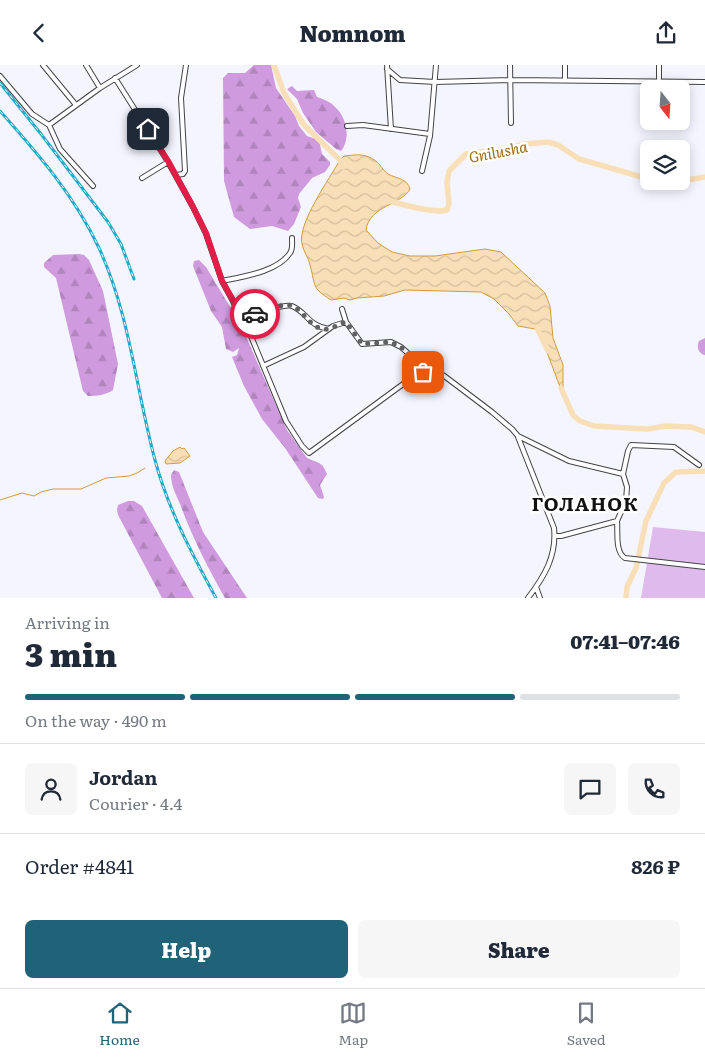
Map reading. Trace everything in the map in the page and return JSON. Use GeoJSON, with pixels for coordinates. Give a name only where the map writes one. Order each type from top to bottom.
{"type":"FeatureCollection","features":[{"type":"Feature","properties":{"kind":"street"},"geometry":{"type":"LineString","coordinates":[[43,65],[76,105]]}},
{"type":"Feature","properties":{"kind":"street"},"geometry":{"type":"LineString","coordinates":[[86,65],[100,88]]}},
{"type":"Feature","properties":{"kind":"street"},"geometry":{"type":"LineString","coordinates":[[176,175],[185,171],[181,99],[186,65]]}},
{"type":"Feature","properties":{"kind":"street"},"geometry":{"type":"LineString","coordinates":[[422,171],[430,134],[436,65]]}},
{"type":"Feature","properties":{"kind":"street"},"geometry":{"type":"LineString","coordinates":[[510,65],[511,123]]}},
{"type":"Feature","properties":{"kind":"street"},"geometry":{"type":"LineString","coordinates":[[565,65],[565,80]]}},
{"type":"Feature","properties":{"kind":"street"},"geometry":{"type":"LineString","coordinates":[[659,65],[659,80]]}},
{"type":"Feature","properties":{"kind":"street"},"geometry":{"type":"LineString","coordinates":[[49,125],[134,66]]}},
{"type":"Feature","properties":{"kind":"street"},"geometry":{"type":"LineString","coordinates":[[387,67],[400,80],[435,82],[511,80],[640,81]]}},
{"type":"Feature","properties":{"kind":"street"},"geometry":{"type":"LineString","coordinates":[[387,67],[390,129]]}},
{"type":"Feature","properties":{"kind":"street"},"geometry":{"type":"LineString","coordinates":[[0,76],[32,114],[49,125],[60,149],[93,186]]}},
{"type":"Feature","properties":{"kind":"street"},"geometry":{"type":"LineString","coordinates":[[115,79],[176,175],[206,233],[222,281],[241,314],[290,428],[309,453],[410,379],[426,370]]}},
{"type":"Feature","properties":{"kind":"street"},"geometry":{"type":"LineString","coordinates":[[690,82],[705,82]]}},
{"type":"Feature","properties":{"kind":"street"},"geometry":{"type":"LineString","coordinates":[[347,126],[363,125],[430,134]]}},
{"type":"Feature","properties":{"kind":"street"},"geometry":{"type":"LineString","coordinates":[[142,178],[168,161]]}},
{"type":"Feature","properties":{"kind":"street"},"geometry":{"type":"LineString","coordinates":[[222,281],[253,274],[276,265],[291,252],[292,238]]}},
{"type":"Feature","properties":{"kind":"street"},"geometry":{"type":"LineString","coordinates":[[241,314],[254,314],[285,305],[291,306],[317,327],[328,329]]}},
{"type":"Feature","properties":{"kind":"street"},"geometry":{"type":"LineString","coordinates":[[342,309],[346,322],[362,344],[391,342],[401,347],[426,370],[443,375],[492,412],[518,436],[538,483],[555,536],[549,567],[528,598]]}},
{"type":"Feature","properties":{"kind":"street"},"geometry":{"type":"LineString","coordinates":[[263,366],[304,347],[328,329],[339,323],[346,322]]}},
{"type":"Feature","properties":{"kind":"street"},"geometry":{"type":"LineString","coordinates":[[518,436],[569,461],[623,474]]}},
{"type":"Feature","properties":{"kind":"street"},"geometry":{"type":"LineString","coordinates":[[699,465],[674,447],[631,445],[623,474],[626,487],[626,501],[617,521],[618,547],[621,555],[629,559],[705,567]]}},
{"type":"Feature","properties":{"kind":"street"},"geometry":{"type":"LineString","coordinates":[[555,536],[617,521]]}},
{"type":"Feature","properties":{"kind":"street"},"geometry":{"type":"LineString","coordinates":[[536,587],[540,598]]}},
{"type":"Feature","properties":{"kind":"green space"},"geometry":{"type":"Polygon","coordinates":[[[254,65],[271,65],[276,88],[295,116],[299,126],[307,136],[319,140],[322,154],[330,162],[325,172],[312,178],[299,194],[298,198],[301,207],[294,224],[288,231],[272,226],[250,229],[234,217],[224,181],[223,78],[228,73],[245,73],[254,65]]]}},
{"type":"Feature","properties":{"kind":"green space"},"geometry":{"type":"Polygon","coordinates":[[[292,86],[297,91],[314,90],[317,97],[329,102],[339,111],[345,122],[347,134],[341,151],[316,132],[303,113],[297,99],[287,89],[292,86]]]}},
{"type":"Feature","properties":{"kind":"green space"},"geometry":{"type":"Polygon","coordinates":[[[53,255],[84,255],[89,260],[103,291],[118,364],[113,390],[107,393],[88,396],[83,391],[56,278],[44,267],[44,263],[53,255]]]}},
{"type":"Feature","properties":{"kind":"green space"},"geometry":{"type":"Polygon","coordinates":[[[199,260],[206,267],[241,325],[287,430],[307,458],[323,466],[327,474],[320,485],[323,499],[318,498],[285,448],[262,419],[244,386],[232,357],[237,355],[239,348],[233,352],[226,349],[222,327],[211,311],[193,266],[194,261],[199,260]]]}},
{"type":"Feature","properties":{"kind":"green space"},"geometry":{"type":"Polygon","coordinates":[[[705,338],[705,355],[700,352],[698,346],[699,341],[705,338]]]}},
{"type":"Feature","properties":{"kind":"green space"},"geometry":{"type":"Polygon","coordinates":[[[174,470],[179,472],[203,532],[247,598],[225,598],[212,575],[175,494],[171,475],[174,470]]]}},
{"type":"Feature","properties":{"kind":"green space"},"geometry":{"type":"Polygon","coordinates":[[[134,501],[142,506],[194,598],[162,598],[118,515],[118,505],[134,501]]]}},
{"type":"Feature","properties":{"kind":"shaded area"},"geometry":{"type":"Polygon","coordinates":[[[653,527],[705,532],[705,598],[641,598],[653,527]]]}},
{"type":"Feature","properties":{"kind":"water"},"geometry":{"type":"Polygon","coordinates":[[[354,155],[371,158],[388,174],[409,185],[410,189],[406,194],[379,210],[368,222],[366,230],[378,243],[392,252],[410,256],[435,256],[485,249],[501,252],[545,293],[550,306],[553,338],[563,365],[563,395],[541,336],[535,329],[518,326],[494,299],[481,292],[405,290],[384,296],[331,300],[317,289],[302,244],[304,225],[315,201],[340,160],[344,156],[354,155]]]}},
{"type":"Feature","properties":{"kind":"water"},"geometry":{"type":"Polygon","coordinates":[[[180,447],[184,448],[190,456],[180,463],[166,464],[165,461],[173,451],[180,447]]]}},
{"type":"Feature","properties":{"kind":"waterway"},"geometry":{"type":"LineString","coordinates":[[274,65],[284,93],[304,125],[340,160],[343,167]]}},
{"type":"Feature","properties":{"kind":"waterway","name":"Gnilusha"},"geometry":{"type":"LineString","coordinates":[[386,200],[426,210],[447,210],[449,204],[447,182],[449,171],[466,154],[525,144],[548,142],[558,145],[579,159],[640,176]]}},
{"type":"Feature","properties":{"kind":"waterway","name":"Gnilusha"},"geometry":{"type":"LineString","coordinates":[[690,180],[705,177]]}},
{"type":"Feature","properties":{"kind":"waterway"},"geometry":{"type":"LineString","coordinates":[[537,328],[548,351]]}},
{"type":"Feature","properties":{"kind":"waterway"},"geometry":{"type":"LineString","coordinates":[[561,388],[573,415],[580,421],[594,426],[647,429],[666,426],[691,427],[705,432]]}},
{"type":"Feature","properties":{"kind":"waterway"},"geometry":{"type":"LineString","coordinates":[[0,500],[22,493],[34,496],[53,489],[81,489],[106,478],[129,476],[145,468]]}},
{"type":"Feature","properties":{"kind":"waterway"},"geometry":{"type":"LineString","coordinates":[[626,598],[627,587],[636,568],[646,521],[664,483],[676,472],[705,471]]}},
{"type":"Feature","properties":{"kind":"railway"},"geometry":{"type":"LineString","coordinates":[[0,83],[108,222],[121,244],[134,279]]}},
{"type":"Feature","properties":{"kind":"railway"},"geometry":{"type":"LineString","coordinates":[[0,111],[55,176],[78,210],[99,248],[110,273],[125,326],[148,434],[160,478],[181,531],[216,598]]}},
{"type":"Feature","properties":{"kind":"way so far"},"geometry":{"type":"LineString","coordinates":[[255,314],[289,305],[296,308],[317,327],[328,329],[339,323],[346,322],[362,344],[383,341],[391,342],[401,347],[426,370],[423,372]]}},
{"type":"Feature","properties":{"kind":"district","name":"ГОЛАНОК"},"geometry":{"type":"Point","coordinates":[585,503]}},
{"type":"Feature","properties":{"kind":"route"},"geometry":{"type":"LineString","coordinates":[[148,129],[168,161],[206,233],[225,289],[241,314],[255,314]]}}]}
